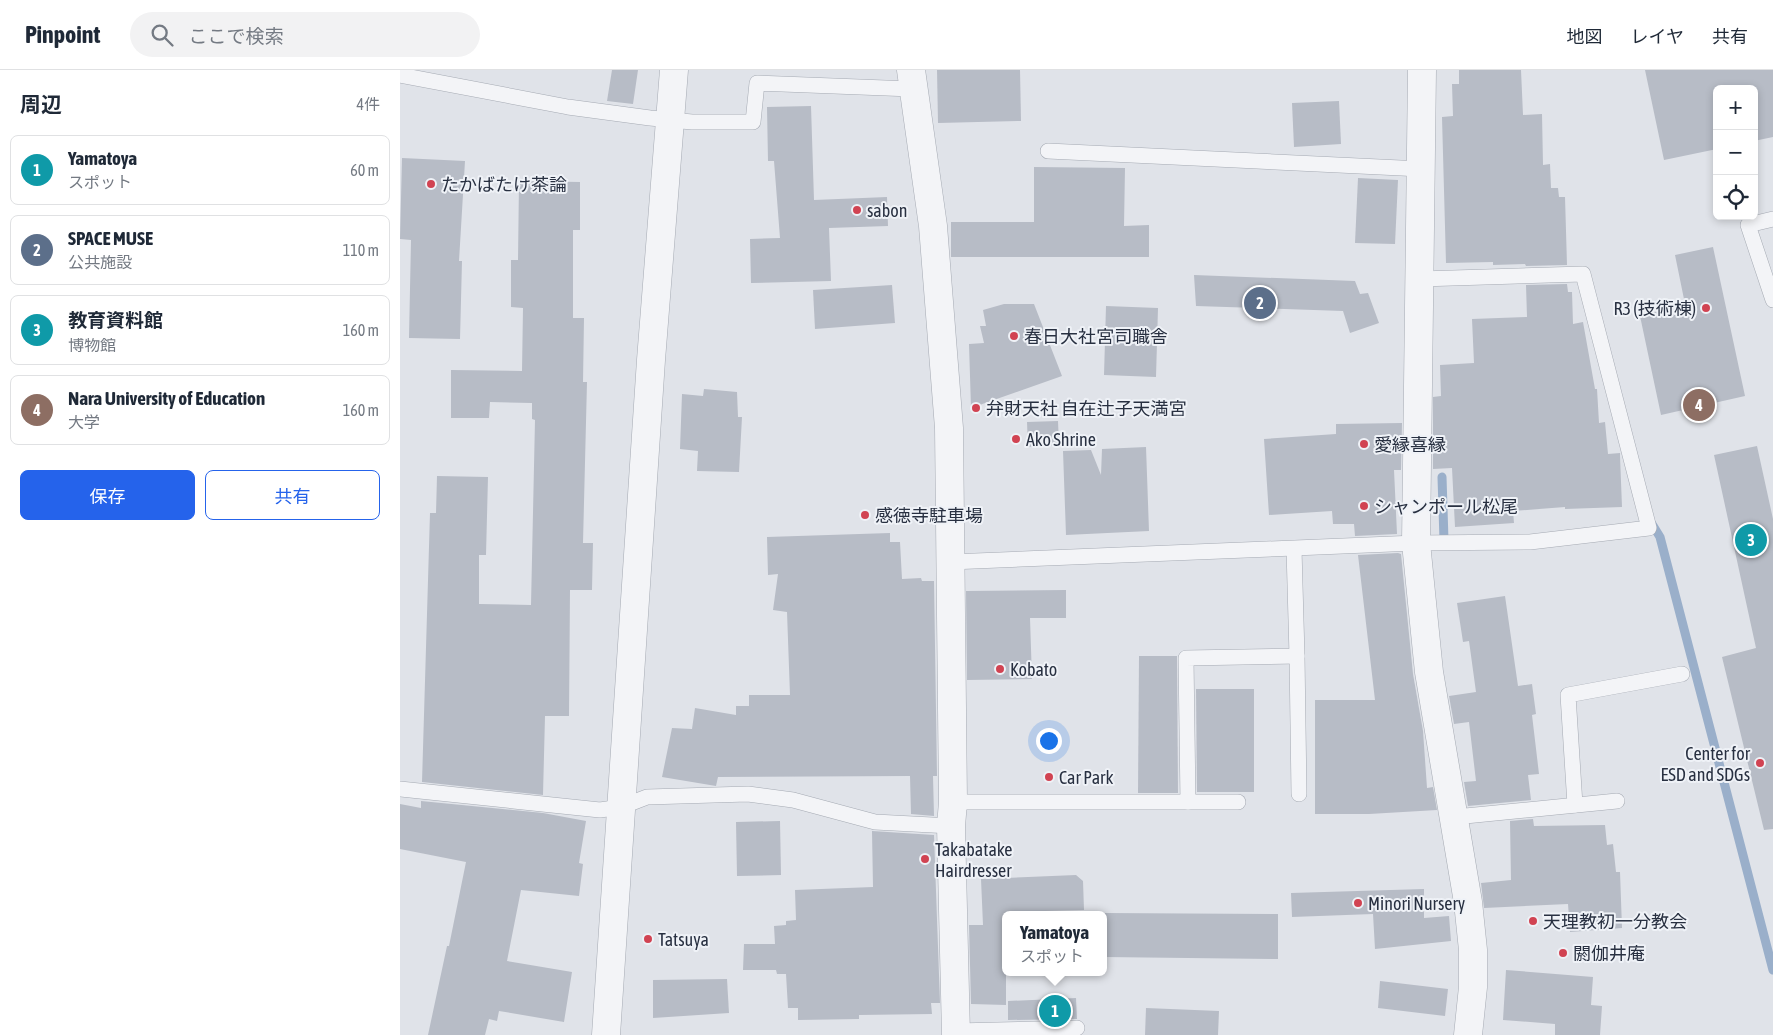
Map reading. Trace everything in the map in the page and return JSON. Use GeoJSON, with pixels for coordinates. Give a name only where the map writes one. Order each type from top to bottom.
{"type":"FeatureCollection","features":[{"type":"Feature","properties":{"kind":"street"},"geometry":{"type":"LineString","coordinates":[[606,1035],[651,360],[674,70]]}},
{"type":"Feature","properties":{"kind":"street"},"geometry":{"type":"LineString","coordinates":[[1422,70],[1416,544],[1429,672],[1468,902],[1473,950],[1473,987],[1468,1035]]}},
{"type":"Feature","properties":{"kind":"street"},"geometry":{"type":"LineString","coordinates":[[912,79],[933,226],[948,409],[956,1033]]}},
{"type":"Feature","properties":{"kind":"lane"},"geometry":{"type":"LineString","coordinates":[[400,75],[568,107],[671,120],[753,122],[757,83],[912,79]]}},
{"type":"Feature","properties":{"kind":"lane"},"geometry":{"type":"LineString","coordinates":[[1048,151],[1422,169]]}},
{"type":"Feature","properties":{"kind":"lane"},"geometry":{"type":"LineString","coordinates":[[1773,219],[1748,225],[1773,300]]}},
{"type":"Feature","properties":{"kind":"lane"},"geometry":{"type":"LineString","coordinates":[[950,562],[1416,544],[1530,542],[1649,528],[1583,274],[1420,279]]}},
{"type":"Feature","properties":{"kind":"lane"},"geometry":{"type":"LineString","coordinates":[[1294,549],[1299,794]]}},
{"type":"Feature","properties":{"kind":"lane"},"geometry":{"type":"LineString","coordinates":[[1188,802],[1186,658],[1297,656]]}},
{"type":"Feature","properties":{"kind":"lane"},"geometry":{"type":"LineString","coordinates":[[1575,805],[1568,695],[1682,674]]}},
{"type":"Feature","properties":{"kind":"lane"},"geometry":{"type":"LineString","coordinates":[[400,789],[600,810],[621,807],[647,797],[748,794],[794,800],[874,822],[952,814],[1188,802],[1238,802]]}},
{"type":"Feature","properties":{"kind":"lane"},"geometry":{"type":"LineString","coordinates":[[1455,817],[1617,801]]}},
{"type":"Feature","properties":{"kind":"lane"},"geometry":{"type":"LineString","coordinates":[[956,1033],[1077,1028]]}},
{"type":"Feature","properties":{"kind":"building"},"geometry":{"type":"Polygon","coordinates":[[[612,70],[638,70],[633,104],[607,101],[612,70]]]}},
{"type":"Feature","properties":{"kind":"building"},"geometry":{"type":"Polygon","coordinates":[[[937,70],[1020,70],[1021,121],[938,123],[937,70]]]}},
{"type":"Feature","properties":{"kind":"building"},"geometry":{"type":"Polygon","coordinates":[[[1459,70],[1521,70],[1523,115],[1542,114],[1543,165],[1550,164],[1551,188],[1558,188],[1559,197],[1565,197],[1567,265],[1493,265],[1493,262],[1446,263],[1442,117],[1453,116],[1452,84],[1459,84],[1459,70]]]}},
{"type":"Feature","properties":{"kind":"building"},"geometry":{"type":"Polygon","coordinates":[[[1645,70],[1773,70],[1773,137],[1758,140],[1758,85],[1713,85],[1713,150],[1664,160],[1645,70]]]}},
{"type":"Feature","properties":{"kind":"building"},"geometry":{"type":"Polygon","coordinates":[[[1339,101],[1341,144],[1294,147],[1292,103],[1339,101]]]}},
{"type":"Feature","properties":{"kind":"building"},"geometry":{"type":"Polygon","coordinates":[[[811,106],[814,200],[887,197],[888,226],[829,228],[831,281],[751,283],[750,239],[780,238],[774,161],[768,161],[767,107],[811,106]]]}},
{"type":"Feature","properties":{"kind":"building"},"geometry":{"type":"Polygon","coordinates":[[[402,158],[465,161],[459,261],[462,261],[460,339],[409,338],[411,240],[400,239],[402,158]]]}},
{"type":"Feature","properties":{"kind":"building"},"geometry":{"type":"Polygon","coordinates":[[[1034,167],[1125,168],[1124,226],[1149,225],[1149,257],[951,257],[951,222],[1034,222],[1034,167]]]}},
{"type":"Feature","properties":{"kind":"building"},"geometry":{"type":"Polygon","coordinates":[[[1358,178],[1398,180],[1395,244],[1355,243],[1358,178]]]}},
{"type":"Feature","properties":{"kind":"building"},"geometry":{"type":"Polygon","coordinates":[[[519,181],[580,182],[580,230],[573,230],[573,318],[584,318],[583,382],[587,382],[583,543],[593,543],[592,590],[570,590],[569,716],[545,716],[543,795],[422,782],[430,513],[436,513],[437,476],[488,477],[486,555],[479,555],[479,604],[531,605],[535,420],[532,419],[532,403],[490,402],[489,418],[451,418],[451,370],[522,371],[523,308],[511,307],[511,260],[518,260],[519,181]]]}},
{"type":"Feature","properties":{"kind":"building","name":"R3 (技術棟)"},"geometry":{"type":"Polygon","coordinates":[[[1713,247],[1745,396],[1661,415],[1640,316],[1685,304],[1675,255],[1713,247]]]}},
{"type":"Feature","properties":{"kind":"building"},"geometry":{"type":"Polygon","coordinates":[[[1194,275],[1355,281],[1360,294],[1368,293],[1379,323],[1350,333],[1343,311],[1196,306],[1194,275]]]}},
{"type":"Feature","properties":{"kind":"building"},"geometry":{"type":"Polygon","coordinates":[[[1567,284],[1568,292],[1572,292],[1573,324],[1583,322],[1595,389],[1597,389],[1599,423],[1605,422],[1608,454],[1620,453],[1622,507],[1565,509],[1565,507],[1513,511],[1514,523],[1455,527],[1452,468],[1433,469],[1433,397],[1441,396],[1440,365],[1474,363],[1472,319],[1527,317],[1526,285],[1567,284]]]}},
{"type":"Feature","properties":{"kind":"building"},"geometry":{"type":"Polygon","coordinates":[[[892,285],[895,323],[815,329],[813,290],[892,285]]]}},
{"type":"Feature","properties":{"kind":"building","name":"春日大社宮司職舎"},"geometry":{"type":"Polygon","coordinates":[[[1004,304],[1034,304],[1062,376],[971,408],[969,344],[984,343],[980,326],[986,326],[983,310],[1004,304]]]}},
{"type":"Feature","properties":{"kind":"building"},"geometry":{"type":"Polygon","coordinates":[[[1106,306],[1158,308],[1156,377],[1104,375],[1106,306]]]}},
{"type":"Feature","properties":{"kind":"building"},"geometry":{"type":"Polygon","coordinates":[[[704,389],[737,392],[738,417],[742,417],[739,472],[697,471],[698,451],[680,449],[682,394],[703,396],[704,389]]]}},
{"type":"Feature","properties":{"kind":"building"},"geometry":{"type":"Polygon","coordinates":[[[1058,421],[1059,445],[1028,447],[1027,422],[1058,421]]]}},
{"type":"Feature","properties":{"kind":"building"},"geometry":{"type":"Polygon","coordinates":[[[1402,423],[1401,470],[1394,470],[1397,534],[1355,536],[1354,524],[1333,524],[1332,511],[1269,515],[1264,439],[1336,434],[1336,424],[1402,423]]]}},
{"type":"Feature","properties":{"kind":"building"},"geometry":{"type":"Polygon","coordinates":[[[1757,446],[1773,519],[1773,829],[1764,830],[1722,657],[1756,648],[1714,455],[1757,446]]]}},
{"type":"Feature","properties":{"kind":"building"},"geometry":{"type":"Polygon","coordinates":[[[1146,447],[1149,531],[1066,535],[1063,451],[1091,450],[1101,475],[1102,449],[1146,447]]]}},
{"type":"Feature","properties":{"kind":"building"},"geometry":{"type":"Polygon","coordinates":[[[890,533],[890,542],[900,542],[902,579],[921,578],[922,581],[934,581],[937,776],[933,776],[934,816],[911,814],[910,776],[718,777],[716,786],[662,777],[672,728],[692,729],[695,708],[736,715],[736,706],[749,706],[749,695],[790,695],[787,612],[773,610],[778,574],[768,575],[767,537],[890,533]]]}},
{"type":"Feature","properties":{"kind":"building"},"geometry":{"type":"Polygon","coordinates":[[[1401,554],[1413,674],[1423,731],[1427,788],[1433,787],[1437,810],[1369,814],[1315,814],[1315,700],[1375,700],[1358,555],[1401,554]]]}},
{"type":"Feature","properties":{"kind":"building"},"geometry":{"type":"Polygon","coordinates":[[[1066,590],[1066,618],[1030,618],[1032,679],[967,680],[966,591],[1066,590]]]}},
{"type":"Feature","properties":{"kind":"building"},"geometry":{"type":"Polygon","coordinates":[[[1505,596],[1518,686],[1532,684],[1536,714],[1532,715],[1539,774],[1528,775],[1531,800],[1468,806],[1464,782],[1476,781],[1469,722],[1454,724],[1449,696],[1476,692],[1469,641],[1463,642],[1457,603],[1505,596]]]}},
{"type":"Feature","properties":{"kind":"building"},"geometry":{"type":"Polygon","coordinates":[[[1139,656],[1177,656],[1178,793],[1138,793],[1139,656]]]}},
{"type":"Feature","properties":{"kind":"building"},"geometry":{"type":"Polygon","coordinates":[[[1196,689],[1254,689],[1254,792],[1197,792],[1196,689]]]}},
{"type":"Feature","properties":{"kind":"building"},"geometry":{"type":"Polygon","coordinates":[[[421,801],[543,813],[586,821],[579,863],[583,864],[579,896],[521,890],[507,961],[572,972],[564,1022],[499,1011],[497,1021],[489,1019],[485,1035],[428,1035],[466,862],[400,849],[400,804],[421,808],[421,801]]]}},
{"type":"Feature","properties":{"kind":"building"},"geometry":{"type":"Polygon","coordinates":[[[1533,819],[1534,826],[1605,825],[1607,845],[1613,844],[1616,872],[1620,872],[1622,928],[1570,932],[1568,904],[1484,908],[1481,883],[1511,880],[1510,821],[1533,819]]]}},
{"type":"Feature","properties":{"kind":"building"},"geometry":{"type":"Polygon","coordinates":[[[780,821],[781,875],[737,876],[736,822],[780,821]]]}},
{"type":"Feature","properties":{"kind":"building"},"geometry":{"type":"Polygon","coordinates":[[[872,831],[934,835],[940,1003],[931,1003],[932,1014],[859,1015],[859,1019],[798,1020],[798,1008],[788,1008],[786,974],[777,974],[776,970],[743,970],[744,944],[775,944],[774,926],[786,925],[786,921],[796,920],[795,890],[873,887],[872,831]]]}},
{"type":"Feature","properties":{"kind":"building"},"geometry":{"type":"Polygon","coordinates":[[[1076,875],[1083,881],[1084,910],[1002,911],[1002,976],[1006,976],[1006,1005],[971,1004],[969,925],[983,925],[981,879],[1076,875]]]}},
{"type":"Feature","properties":{"kind":"building"},"geometry":{"type":"Polygon","coordinates":[[[1424,889],[1424,918],[1449,916],[1451,941],[1375,949],[1373,914],[1292,917],[1291,893],[1424,889]]]}},
{"type":"Feature","properties":{"kind":"building"},"geometry":{"type":"Polygon","coordinates":[[[1107,913],[1278,914],[1278,959],[1107,957],[1107,913]]]}},
{"type":"Feature","properties":{"kind":"building"},"geometry":{"type":"Polygon","coordinates":[[[1506,970],[1593,977],[1591,1005],[1602,1006],[1600,1035],[1555,1035],[1555,1024],[1503,1020],[1506,970]]]}},
{"type":"Feature","properties":{"kind":"building"},"geometry":{"type":"Polygon","coordinates":[[[727,979],[729,1013],[653,1018],[653,980],[727,979]]]}},
{"type":"Feature","properties":{"kind":"building"},"geometry":{"type":"Polygon","coordinates":[[[1380,981],[1448,989],[1445,1016],[1378,1008],[1380,981]]]}},
{"type":"Feature","properties":{"kind":"building"},"geometry":{"type":"Polygon","coordinates":[[[1076,998],[1077,1019],[1008,1020],[1008,1001],[1076,998]]]}},
{"type":"Feature","properties":{"kind":"building"},"geometry":{"type":"Polygon","coordinates":[[[1146,1008],[1219,1011],[1218,1035],[1145,1035],[1146,1008]]]}},
{"type":"Feature","properties":{"kind":"waterway"},"geometry":{"type":"LineString","coordinates":[[1442,477],[1444,540],[1451,540]]}},
{"type":"Feature","properties":{"kind":"waterway"},"geometry":{"type":"LineString","coordinates":[[1648,525],[1652,524],[1660,537],[1773,970]]}},
{"type":"Feature","properties":{"kind":"place","name":"たかばたけ茶論"},"geometry":{"type":"Point","coordinates":[431,184]}},
{"type":"Feature","properties":{"kind":"place","name":"sabon"},"geometry":{"type":"Point","coordinates":[857,210]}},
{"type":"Feature","properties":{"kind":"place","name":"SPACE MUSE"},"geometry":{"type":"Point","coordinates":[1260,303]}},
{"type":"Feature","properties":{"kind":"place","name":"R3 (技術棟)"},"geometry":{"type":"Point","coordinates":[1706,308]}},
{"type":"Feature","properties":{"kind":"place","name":"春日大社宮司職舎"},"geometry":{"type":"Point","coordinates":[1014,336]}},
{"type":"Feature","properties":{"kind":"place","name":"Nara University of Education"},"geometry":{"type":"Point","coordinates":[1699,405]}},
{"type":"Feature","properties":{"kind":"place","name":"弁財天社 自在辻子天満宮"},"geometry":{"type":"Point","coordinates":[976,408]}},
{"type":"Feature","properties":{"kind":"place","name":"Ako Shrine"},"geometry":{"type":"Point","coordinates":[1016,439]}},
{"type":"Feature","properties":{"kind":"place","name":"愛縁喜縁"},"geometry":{"type":"Point","coordinates":[1364,444]}},
{"type":"Feature","properties":{"kind":"place","name":"シャンポール松尾"},"geometry":{"type":"Point","coordinates":[1364,506]}},
{"type":"Feature","properties":{"kind":"place","name":"感徳寺駐車場"},"geometry":{"type":"Point","coordinates":[865,515]}},
{"type":"Feature","properties":{"kind":"place","name":"教育資料館"},"geometry":{"type":"Point","coordinates":[1751,540]}},
{"type":"Feature","properties":{"kind":"place","name":"Kobato"},"geometry":{"type":"Point","coordinates":[1000,669]}},
{"type":"Feature","properties":{"kind":"place","name":"Center for ESD and SDGs"},"geometry":{"type":"Point","coordinates":[1760,763]}},
{"type":"Feature","properties":{"kind":"place","name":"Car Park"},"geometry":{"type":"Point","coordinates":[1049,777]}},
{"type":"Feature","properties":{"kind":"place","name":"Takabatake Hairdresser"},"geometry":{"type":"Point","coordinates":[925,859]}},
{"type":"Feature","properties":{"kind":"place","name":"Minori Nursery"},"geometry":{"type":"Point","coordinates":[1358,903]}},
{"type":"Feature","properties":{"kind":"place","name":"天理教初一分教会"},"geometry":{"type":"Point","coordinates":[1533,921]}},
{"type":"Feature","properties":{"kind":"place","name":"Tatsuya"},"geometry":{"type":"Point","coordinates":[648,939]}},
{"type":"Feature","properties":{"kind":"place","name":"閼伽井庵"},"geometry":{"type":"Point","coordinates":[1563,953]}},
{"type":"Feature","properties":{"kind":"place","name":"Yamatoya"},"geometry":{"type":"Point","coordinates":[1055,1011]}}]}
